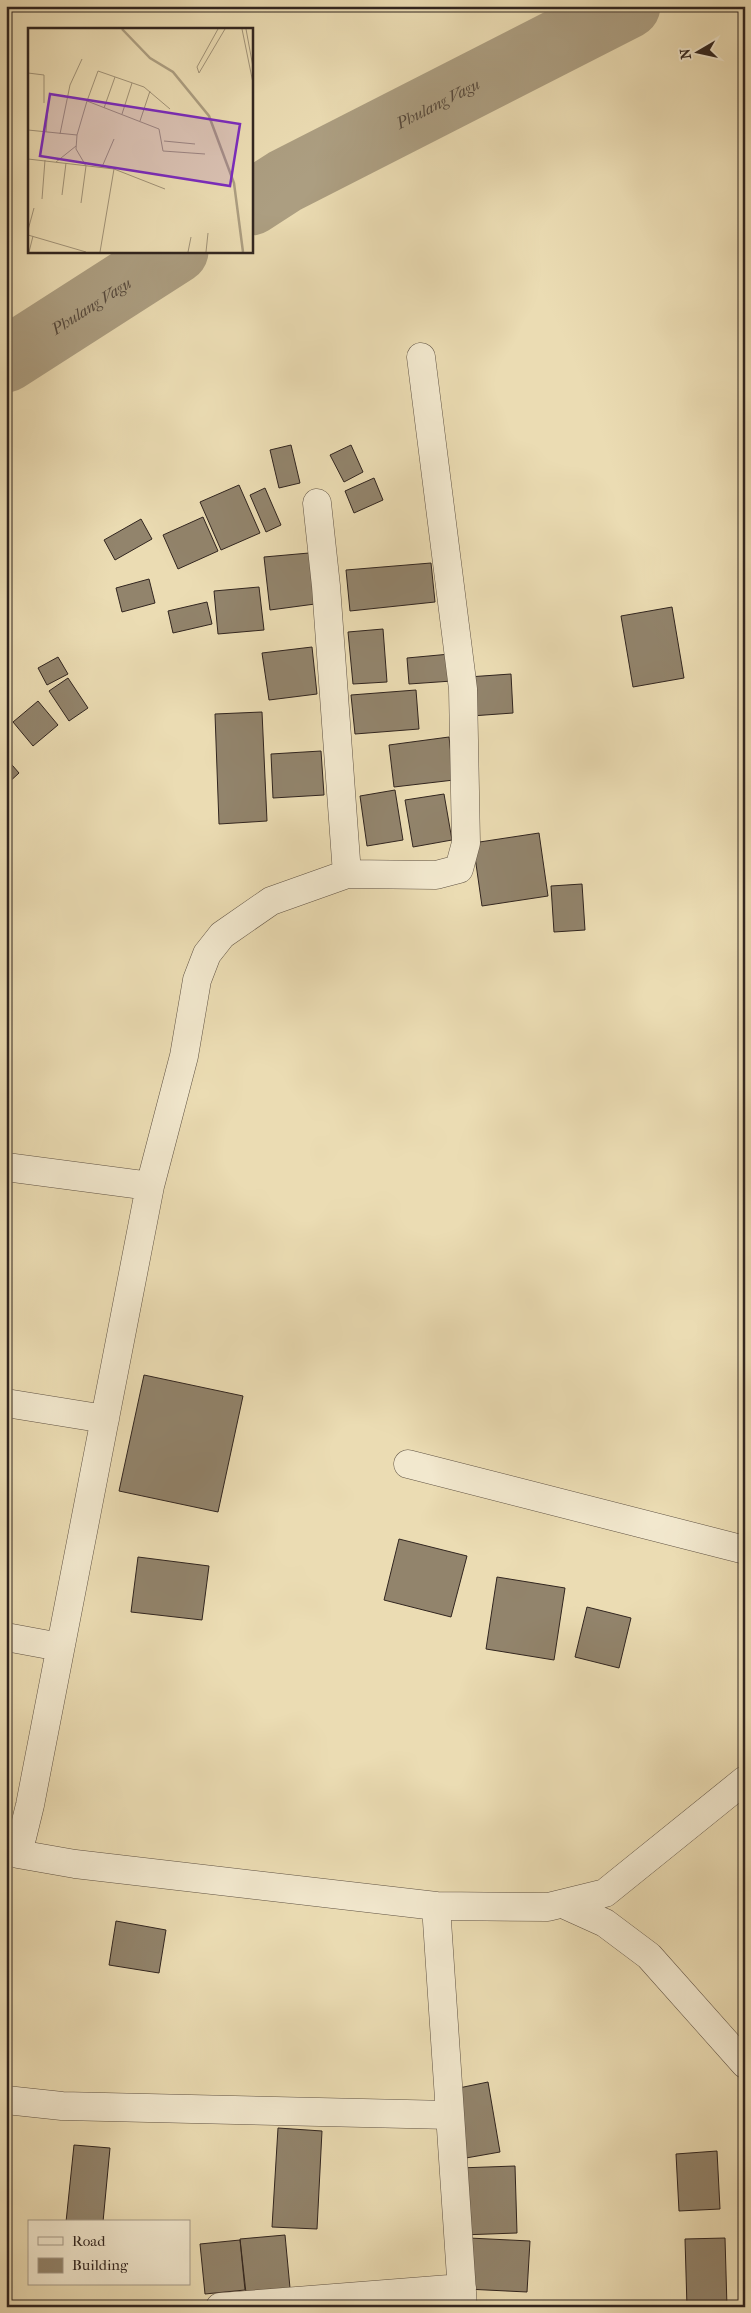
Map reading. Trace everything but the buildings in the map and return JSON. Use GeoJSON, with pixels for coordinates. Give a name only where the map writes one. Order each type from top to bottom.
{"type":"FeatureCollection","features":[{"type":"Feature","properties":{"kind":"street"},"geometry":{"type":"LineString","coordinates":[[421,357],[463,689],[466,843],[459,869],[436,875],[347,874],[271,901],[222,936],[207,954],[198,980],[184,1056],[150,1186],[60,1647],[12,1854],[75,1864],[436,1906],[548,1907],[605,1893],[745,1780]]}},
{"type":"Feature","properties":{"kind":"street"},"geometry":{"type":"LineString","coordinates":[[317,503],[326,586],[347,874]]}},
{"type":"Feature","properties":{"kind":"street"},"geometry":{"type":"LineString","coordinates":[[6,1167],[150,1186]]}},
{"type":"Feature","properties":{"kind":"street"},"geometry":{"type":"LineString","coordinates":[[6,1403],[105,1419]]}},
{"type":"Feature","properties":{"kind":"street"},"geometry":{"type":"LineString","coordinates":[[408,1464],[745,1550]]}},
{"type":"Feature","properties":{"kind":"street"},"geometry":{"type":"LineString","coordinates":[[6,1637],[60,1647]]}},
{"type":"Feature","properties":{"kind":"street"},"geometry":{"type":"LineString","coordinates":[[563,1904],[605,1923],[649,1956],[745,2064]]}},
{"type":"Feature","properties":{"kind":"street"},"geometry":{"type":"LineString","coordinates":[[220,2307],[462,2298],[436,1906]]}},
{"type":"Feature","properties":{"kind":"street"},"geometry":{"type":"LineString","coordinates":[[6,2100],[62,2106],[450,2115]]}},
{"type":"Feature","properties":{"kind":"waterway","name":"Phulang Vagu"},"geometry":{"type":"LineString","coordinates":[[252,202],[285,181],[628,6]]}},
{"type":"Feature","properties":{"kind":"waterway","name":"Phulang Vagu"},"geometry":{"type":"LineString","coordinates":[[6,360],[174,252]]}}]}
